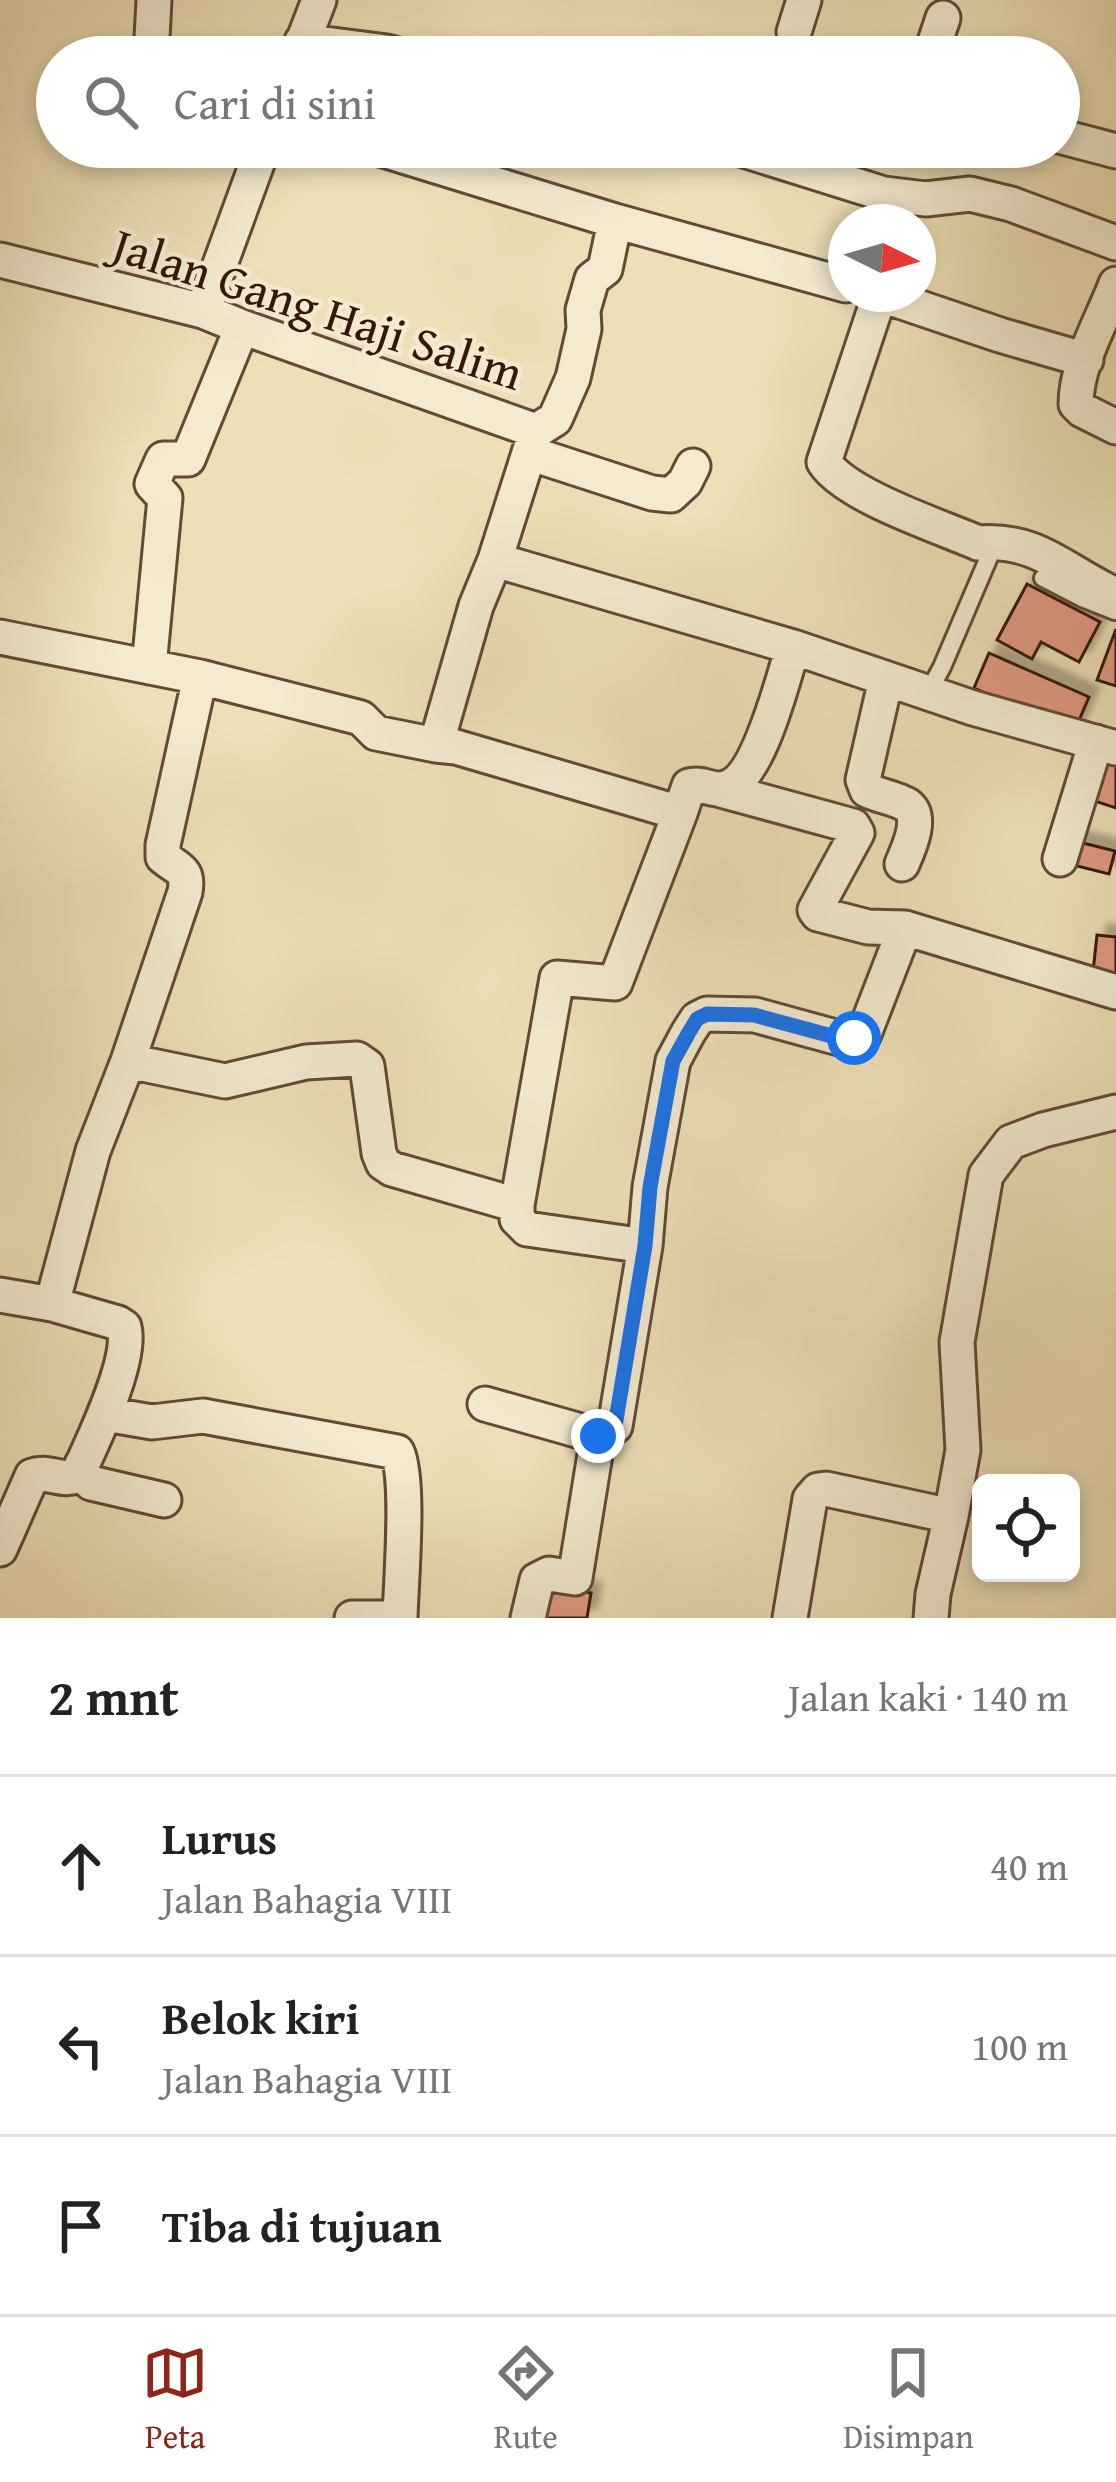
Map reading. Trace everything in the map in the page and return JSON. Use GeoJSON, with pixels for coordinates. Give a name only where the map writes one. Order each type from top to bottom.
{"type":"FeatureCollection","features":[{"type":"Feature","properties":{"kind":"street"},"geometry":{"type":"LineString","coordinates":[[152,36],[154,0]]}},
{"type":"Feature","properties":{"kind":"street"},"geometry":{"type":"LineString","coordinates":[[304,36],[319,0]]}},
{"type":"Feature","properties":{"kind":"street"},"geometry":{"type":"LineString","coordinates":[[937,36],[943,18]]}},
{"type":"Feature","properties":{"kind":"street"},"geometry":{"type":"LineString","coordinates":[[1080,142],[1116,151]]}},
{"type":"Feature","properties":{"kind":"street"},"geometry":{"type":"LineString","coordinates":[[203,310],[250,168]]}},
{"type":"Feature","properties":{"kind":"street"},"geometry":{"type":"LineString","coordinates":[[484,168],[615,221],[828,281]]}},
{"type":"Feature","properties":{"kind":"street"},"geometry":{"type":"LineString","coordinates":[[801,168],[884,194],[926,199],[970,194],[1116,243]]}},
{"type":"Feature","properties":{"kind":"street"},"geometry":{"type":"LineString","coordinates":[[446,746],[476,606],[532,442],[555,419],[573,378],[584,329],[583,310],[592,279],[605,269],[615,221]]}},
{"type":"Feature","properties":{"kind":"street","name":"Jalan Gang Haji Salim"},"geometry":{"type":"LineString","coordinates":[[0,260],[203,310],[652,493],[671,495],[693,466]]}},
{"type":"Feature","properties":{"kind":"street"},"geometry":{"type":"LineString","coordinates":[[1116,284],[1086,360],[1076,404],[1116,427]]}},
{"type":"Feature","properties":{"kind":"street"},"geometry":{"type":"LineString","coordinates":[[874,312],[824,462],[831,472],[856,490],[978,543],[1043,552],[1116,595]]}},
{"type":"Feature","properties":{"kind":"street"},"geometry":{"type":"LineString","coordinates":[[933,312],[1086,360]]}},
{"type":"Feature","properties":{"kind":"street"},"geometry":{"type":"LineString","coordinates":[[149,667],[165,497],[152,484],[163,459],[188,459],[242,327]]}},
{"type":"Feature","properties":{"kind":"street"},"geometry":{"type":"LineString","coordinates":[[495,560],[1106,745],[1060,859]]}},
{"type":"Feature","properties":{"kind":"street"},"geometry":{"type":"LineString","coordinates":[[0,637],[200,677],[361,718],[376,733],[446,746],[680,813]]}},
{"type":"Feature","properties":{"kind":"street"},"geometry":{"type":"LineString","coordinates":[[721,790],[736,782],[761,748],[793,647]]}},
{"type":"Feature","properties":{"kind":"street"},"geometry":{"type":"LineString","coordinates":[[52,1304],[93,1151],[185,892],[182,869],[164,857],[163,844],[200,677]]}},
{"type":"Feature","properties":{"kind":"street"},"geometry":{"type":"LineString","coordinates":[[886,679],[863,780],[867,790],[909,806],[913,813],[912,840],[902,864]]}},
{"type":"Feature","properties":{"kind":"street"},"geometry":{"type":"LineString","coordinates":[[645,1246],[527,1228],[518,1219],[517,1205],[556,978],[614,983],[689,786],[696,783],[853,826],[857,833],[815,910],[818,914],[868,927],[905,928],[1116,992]]}},
{"type":"Feature","properties":{"kind":"street"},"geometry":{"type":"LineString","coordinates":[[485,1405],[598,1436],[615,1426],[673,1061],[697,1019],[707,1014],[754,1015],[854,1038],[869,1025],[905,928]]}},
{"type":"Feature","properties":{"kind":"street"},"geometry":{"type":"LineString","coordinates":[[128,1060],[225,1081],[306,1063],[357,1059],[368,1066],[383,1163],[517,1205]]}},
{"type":"Feature","properties":{"kind":"street"},"geometry":{"type":"LineString","coordinates":[[931,1618],[963,1450],[956,1342],[986,1175],[1011,1142],[1116,1112]]}},
{"type":"Feature","properties":{"kind":"street"},"geometry":{"type":"LineString","coordinates":[[0,1295],[52,1304],[124,1327],[127,1340],[105,1414],[74,1478],[41,1472],[32,1476],[0,1546]]}},
{"type":"Feature","properties":{"kind":"street"},"geometry":{"type":"LineString","coordinates":[[105,1414],[152,1422],[203,1416],[397,1452],[403,1486],[400,1618]]}},
{"type":"Feature","properties":{"kind":"street"},"geometry":{"type":"LineString","coordinates":[[528,1618],[538,1580],[549,1574],[575,1578],[598,1436]]}},
{"type":"Feature","properties":{"kind":"street"},"geometry":{"type":"LineString","coordinates":[[82,1464],[91,1483],[164,1500]]}},
{"type":"Feature","properties":{"kind":"street"},"geometry":{"type":"LineString","coordinates":[[790,1618],[814,1493],[826,1489],[951,1516]]}},
{"type":"Feature","properties":{"kind":"street"},"geometry":{"type":"LineString","coordinates":[[352,1618],[383,1618]]}},
{"type":"Feature","properties":{"kind":"lane"},"geometry":{"type":"LineString","coordinates":[[928,692],[995,542]]}},
{"type":"Feature","properties":{"kind":"lane"},"geometry":{"type":"LineString","coordinates":[[1043,578],[1116,611]]}},
{"type":"Feature","properties":{"kind":"building"},"geometry":{"type":"Polygon","coordinates":[[[1027,584],[1100,622],[1079,662],[1041,642],[1032,659],[997,640],[1027,584]]]}},
{"type":"Feature","properties":{"kind":"building"},"geometry":{"type":"Polygon","coordinates":[[[1116,629],[1116,686],[1097,680],[1116,629]]]}},
{"type":"Feature","properties":{"kind":"building"},"geometry":{"type":"Polygon","coordinates":[[[989,653],[1089,697],[1074,732],[974,688],[989,653]]]}},
{"type":"Feature","properties":{"kind":"building"},"geometry":{"type":"Polygon","coordinates":[[[1100,756],[1116,762],[1116,808],[1086,798],[1100,756]]]}},
{"type":"Feature","properties":{"kind":"building"},"geometry":{"type":"Polygon","coordinates":[[[1071,840],[1115,851],[1109,874],[1065,863],[1071,840]]]}},
{"type":"Feature","properties":{"kind":"building"},"geometry":{"type":"Polygon","coordinates":[[[1097,935],[1116,937],[1116,974],[1093,972],[1097,935]]]}},
{"type":"Feature","properties":{"kind":"building"},"geometry":{"type":"Polygon","coordinates":[[[542,1584],[591,1593],[587,1618],[536,1618],[542,1584]]]}},
{"type":"Feature","properties":{"kind":"route"},"geometry":{"type":"LineString","coordinates":[[598,1436],[615,1426],[673,1061],[697,1019],[707,1014],[754,1015],[854,1038]]}}]}
